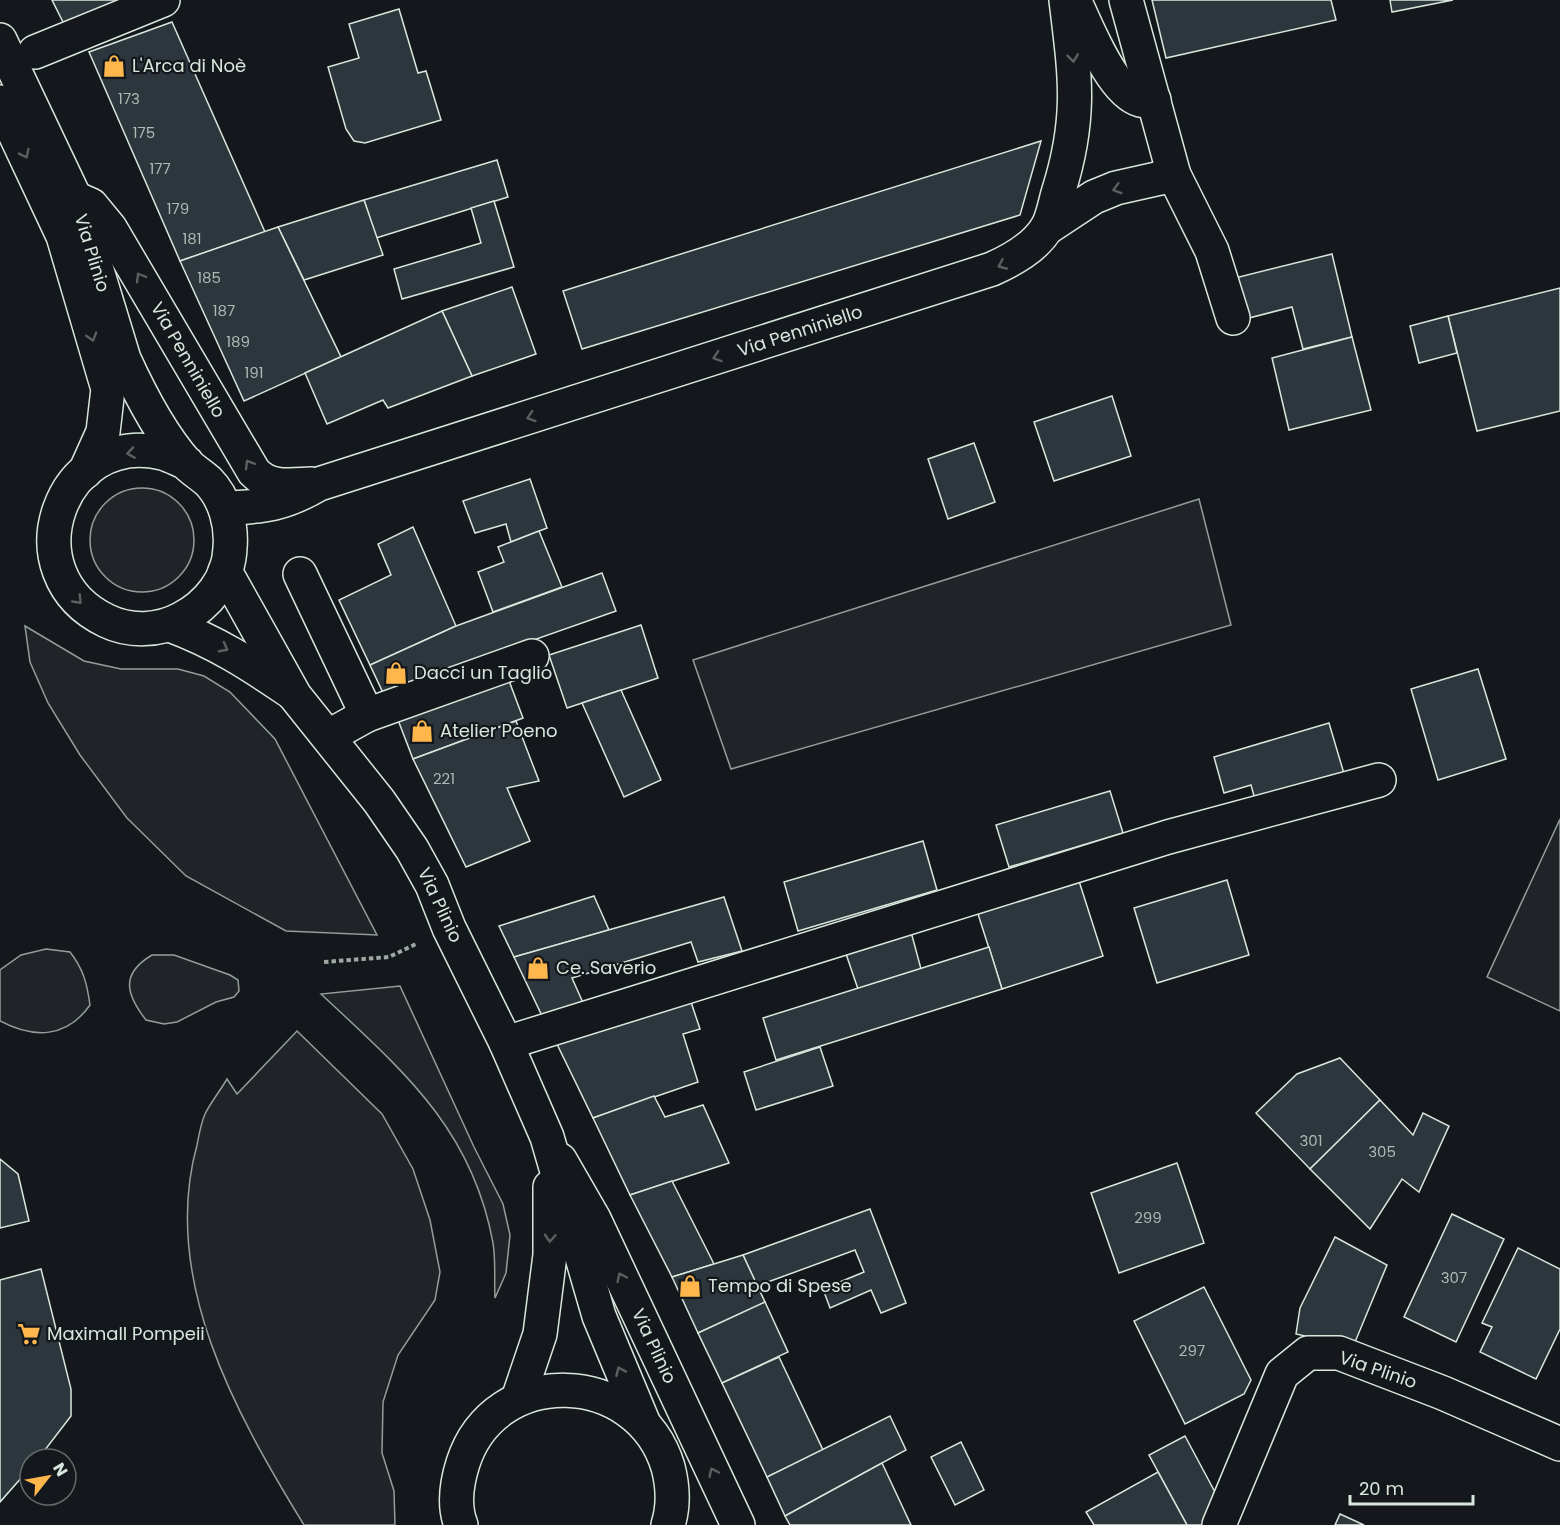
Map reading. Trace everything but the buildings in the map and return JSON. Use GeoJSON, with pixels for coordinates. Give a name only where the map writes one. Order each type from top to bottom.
{"type":"FeatureCollection","features":[{"type":"Feature","properties":{"kind":"main road"},"geometry":{"type":"LineString","coordinates":[[35,52],[163,0]]}},
{"type":"Feature","properties":{"kind":"main road","name":"Via Penniniello"},"geometry":{"type":"LineString","coordinates":[[225,508],[272,506],[294,498],[319,484],[992,269],[1018,255],[1047,228],[1070,153],[1076,113],[1076,82],[1066,0]]}},
{"type":"Feature","properties":{"kind":"main road"},"geometry":{"type":"LineString","coordinates":[[1073,0],[1114,76],[1129,94],[1141,101],[1154,100]]}},
{"type":"Feature","properties":{"kind":"main road"},"geometry":{"type":"LineString","coordinates":[[1126,0],[1174,175],[1212,251],[1233,318]]}},
{"type":"Feature","properties":{"kind":"main road","name":"Via Plinio"},"geometry":{"type":"LineString","coordinates":[[0,40],[75,198],[124,359],[157,420],[187,464]]}},
{"type":"Feature","properties":{"kind":"main road","name":"Via Plinio"},"geometry":{"type":"LineString","coordinates":[[0,102],[63,236],[108,389],[104,432],[85,472],[67,492],[56,517],[53,544],[59,571],[72,594],[92,614],[125,627],[143,629],[170,625],[193,613],[213,594],[225,571],[230,550],[230,529],[225,508],[210,483],[187,464],[162,453],[135,451],[108,458],[85,472]]}},
{"type":"Feature","properties":{"kind":"main road"},"geometry":{"type":"LineString","coordinates":[[1047,228],[1075,208],[1102,194],[1174,175]]}},
{"type":"Feature","properties":{"kind":"main road","name":"Via Penniniello"},"geometry":{"type":"LineString","coordinates":[[75,198],[91,205],[110,228],[254,472],[263,481],[273,485],[319,484]]}},
{"type":"Feature","properties":{"kind":"main road","name":"Via Plinio"},"geometry":{"type":"LineString","coordinates":[[225,571],[296,696],[329,736],[412,849],[432,885],[449,928],[506,1043],[547,1137],[594,1219],[738,1525]]}},
{"type":"Feature","properties":{"kind":"main road"},"geometry":{"type":"LineString","coordinates":[[300,574],[367,715]]}},
{"type":"Feature","properties":{"kind":"main road","name":"Via Plinio"},"geometry":{"type":"LineString","coordinates":[[170,625],[208,639],[234,653],[296,696]]}},
{"type":"Feature","properties":{"kind":"main road"},"geometry":{"type":"LineString","coordinates":[[329,736],[367,715],[532,656]]}},
{"type":"Feature","properties":{"kind":"main road"},"geometry":{"type":"LineString","coordinates":[[506,1043],[1168,837],[1379,780]]}},
{"type":"Feature","properties":{"kind":"main road","name":"Via Plinio"},"geometry":{"type":"LineString","coordinates":[[518,1399],[540,1334],[550,1255],[552,1210],[547,1137]]}},
{"type":"Feature","properties":{"kind":"main road","name":"Via Plinio"},"geometry":{"type":"LineString","coordinates":[[547,1137],[598,1316],[644,1424],[663,1451],[672,1482],[693,1525]]}},
{"type":"Feature","properties":{"kind":"main road","name":"Via Plinio"},"geometry":{"type":"LineString","coordinates":[[1219,1525],[1282,1374],[1308,1353],[1339,1353],[1443,1393],[1560,1444]]}},
{"type":"Feature","properties":{"kind":"main road","name":"Via Plinio"},"geometry":{"type":"LineString","coordinates":[[461,1525],[456,1482],[468,1448],[488,1419],[518,1399],[552,1389],[588,1391],[619,1403],[644,1424]]}},
{"type":"Feature","properties":{"kind":"main road","name":"Via Plinio"},"geometry":{"type":"LineString","coordinates":[[669,1525],[672,1515],[672,1482]]}},
{"type":"Feature","properties":{"kind":"path"},"geometry":{"type":"LineString","coordinates":[[324,962],[389,957],[449,928]]}},
{"type":"Feature","properties":{"kind":"shaded area"},"geometry":{"type":"Polygon","coordinates":[[[142,488],[162,492],[179,503],[190,520],[194,540],[190,560],[179,577],[162,588],[142,592],[122,588],[105,577],[94,560],[90,540],[94,520],[105,503],[122,492],[142,488]]]}},
{"type":"Feature","properties":{"kind":"shaded area"},"geometry":{"type":"Polygon","coordinates":[[[1199,499],[1231,625],[731,769],[693,660],[1199,499]]]}},
{"type":"Feature","properties":{"kind":"shaded area"},"geometry":{"type":"Polygon","coordinates":[[[25,626],[84,661],[121,669],[178,669],[204,676],[230,692],[275,739],[377,935],[286,931],[186,876],[127,818],[80,755],[48,703],[30,662],[25,626]]]}},
{"type":"Feature","properties":{"kind":"shaded area"},"geometry":{"type":"Polygon","coordinates":[[[1560,819],[1560,1011],[1487,977],[1560,819]]]}},
{"type":"Feature","properties":{"kind":"shaded area"},"geometry":{"type":"Polygon","coordinates":[[[46,949],[70,952],[84,977],[90,1005],[71,1024],[49,1032],[25,1031],[0,1021],[0,970],[21,955],[46,949]]]}},
{"type":"Feature","properties":{"kind":"shaded area"},"geometry":{"type":"Polygon","coordinates":[[[152,955],[174,955],[230,975],[238,980],[239,991],[234,997],[216,1002],[177,1022],[164,1024],[146,1020],[134,1002],[130,985],[135,970],[152,955]]]}},
{"type":"Feature","properties":{"kind":"shaded area"},"geometry":{"type":"Polygon","coordinates":[[[400,986],[474,1147],[503,1204],[510,1235],[506,1273],[495,1298],[494,1250],[483,1202],[469,1166],[451,1134],[430,1104],[405,1076],[321,994],[400,986]]]}},
{"type":"Feature","properties":{"kind":"shaded area"},"geometry":{"type":"Polygon","coordinates":[[[297,1031],[382,1114],[413,1169],[430,1220],[440,1272],[435,1300],[398,1355],[383,1402],[382,1453],[394,1491],[395,1525],[304,1525],[253,1438],[231,1391],[211,1344],[197,1295],[189,1245],[188,1195],[204,1118],[227,1079],[237,1094],[297,1031]]]}},
{"type":"Feature","properties":{"kind":"place","name":"L'Arca di Noè"},"geometry":{"type":"Point","coordinates":[114,66]}},
{"type":"Feature","properties":{"kind":"place","name":"Dacci un Taglio"},"geometry":{"type":"Point","coordinates":[396,673]}},
{"type":"Feature","properties":{"kind":"place","name":"Atelier Poeno"},"geometry":{"type":"Point","coordinates":[422,731]}},
{"type":"Feature","properties":{"kind":"place","name":"Ce. Saverio"},"geometry":{"type":"Point","coordinates":[538,968]}},
{"type":"Feature","properties":{"kind":"place","name":"Tempo di Spese"},"geometry":{"type":"Point","coordinates":[690,1286]}},
{"type":"Feature","properties":{"kind":"place","name":"Maximall Pompeii"},"geometry":{"type":"Point","coordinates":[29,1334]}}]}
